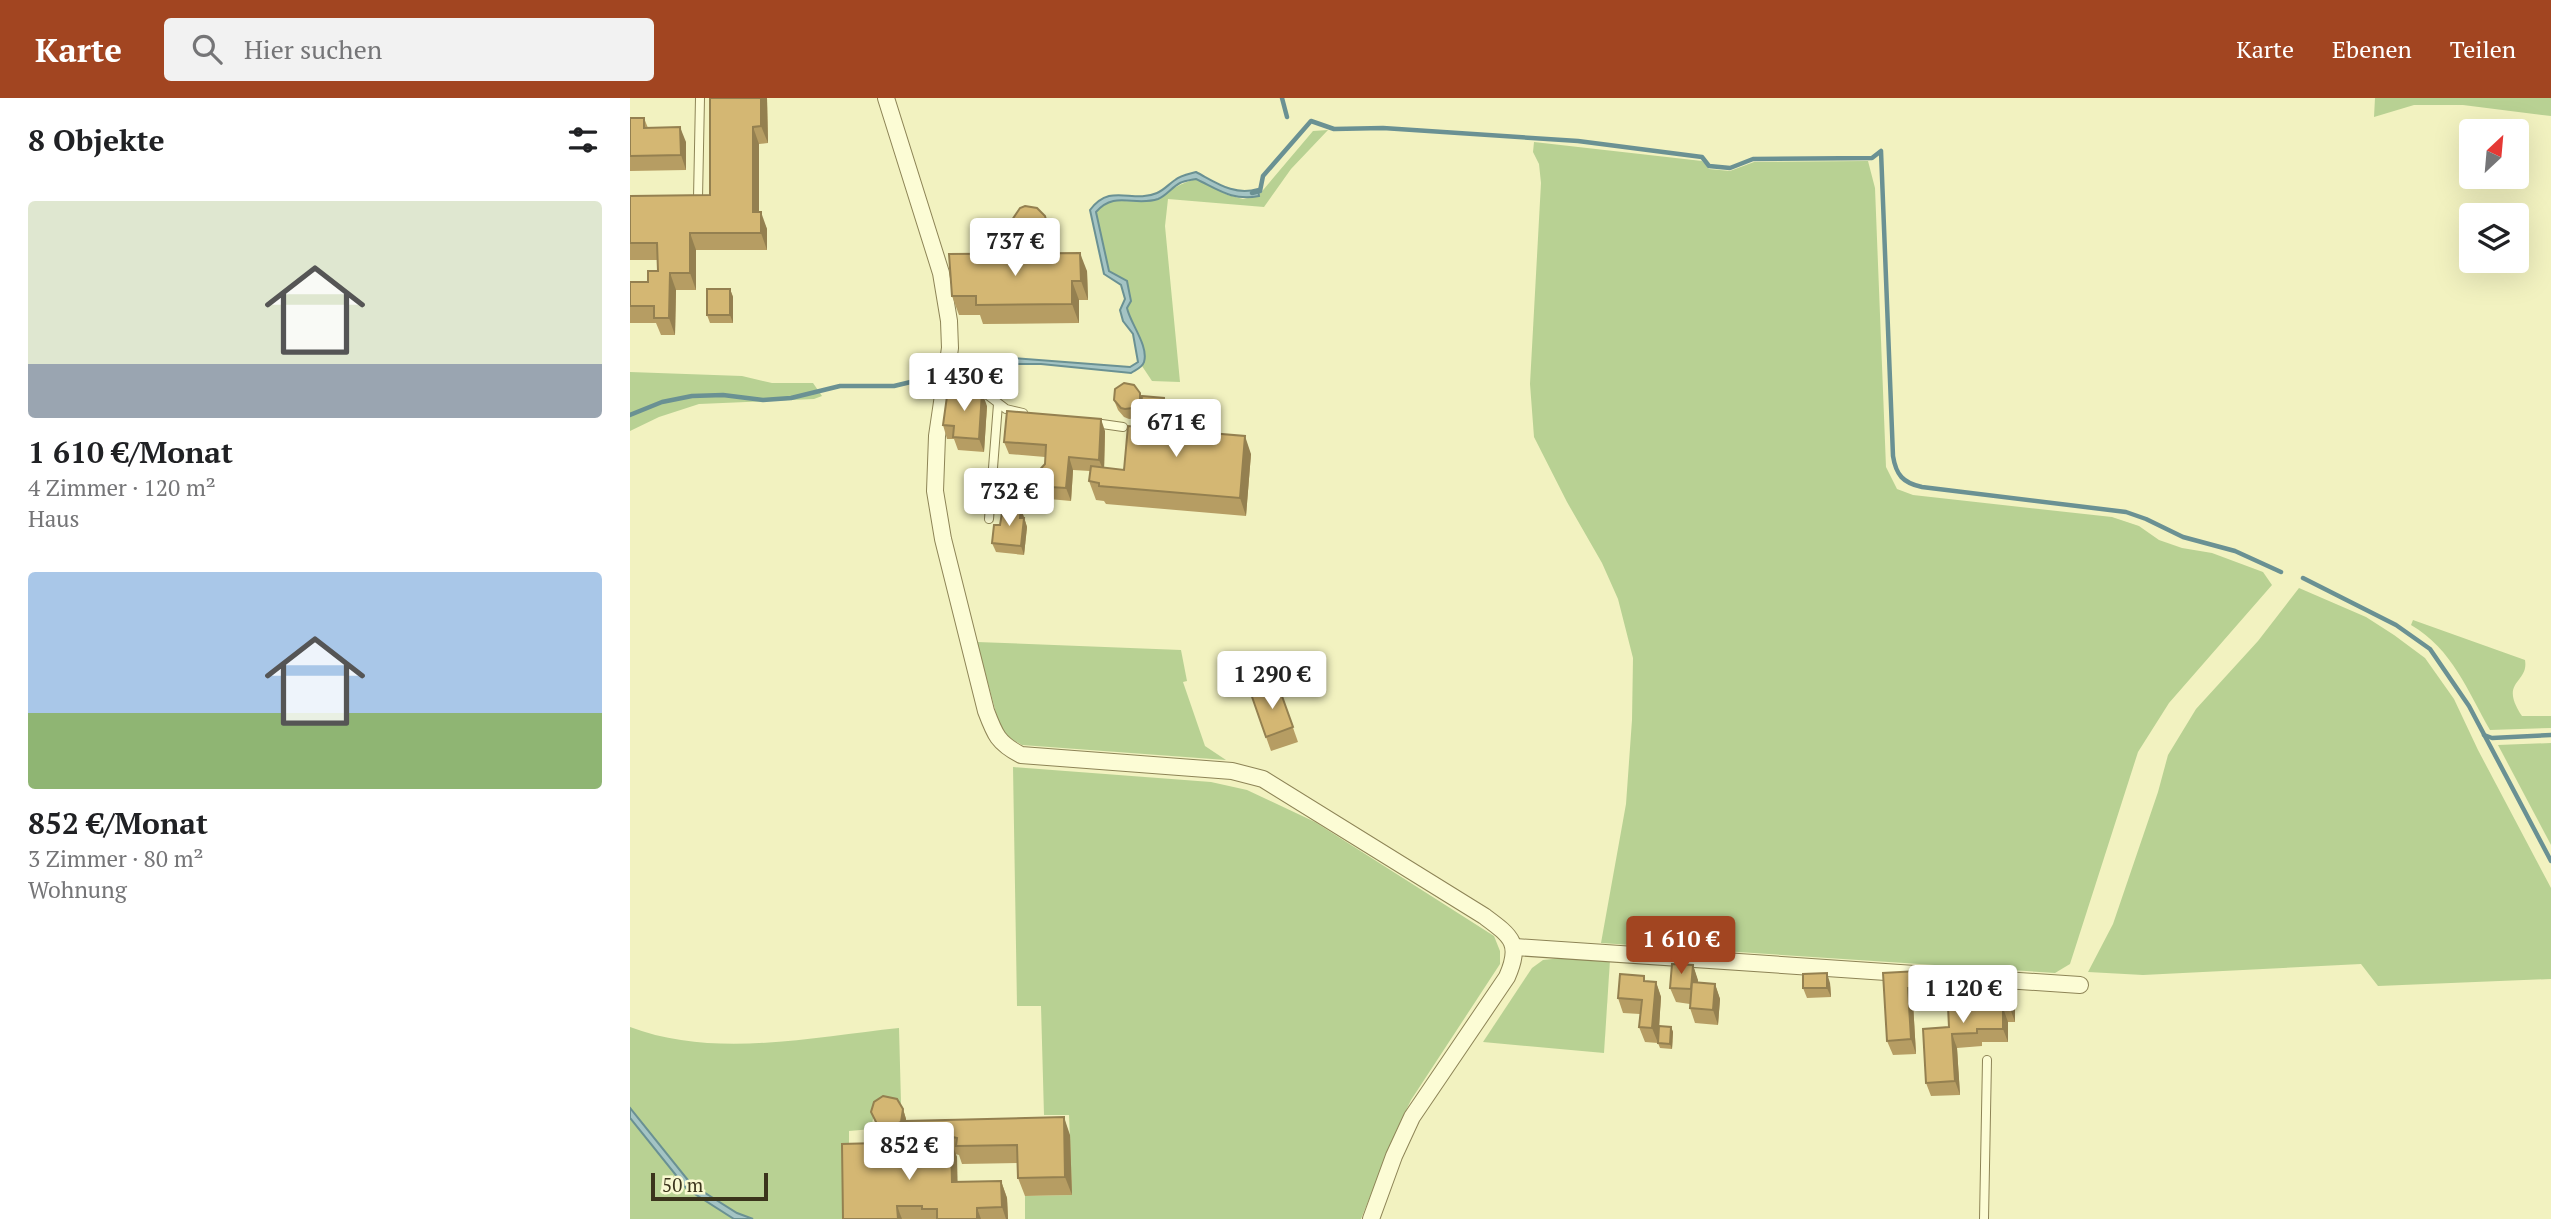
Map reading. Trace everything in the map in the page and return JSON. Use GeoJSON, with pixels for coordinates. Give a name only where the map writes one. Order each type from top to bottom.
{"type":"FeatureCollection","features":[{"type":"Feature","properties":{"kind":"street"},"geometry":{"type":"LineString","coordinates":[[886,98],[942,273],[950,348],[935,491],[943,539],[986,712],[993,732],[1003,746],[1021,755],[1041,758],[1232,771],[1263,779],[1484,916],[1507,933],[1515,947],[1514,961],[1507,978],[1412,1116],[1371,1219]]}},
{"type":"Feature","properties":{"kind":"street"},"geometry":{"type":"LineString","coordinates":[[1515,947],[2080,985]]}},
{"type":"Feature","properties":{"kind":"lane"},"geometry":{"type":"LineString","coordinates":[[698,198],[700,98]]}},
{"type":"Feature","properties":{"kind":"lane"},"geometry":{"type":"LineString","coordinates":[[945,389],[969,389],[985,393],[1006,409],[1031,415]]}},
{"type":"Feature","properties":{"kind":"lane"},"geometry":{"type":"LineString","coordinates":[[989,519],[998,404]]}},
{"type":"Feature","properties":{"kind":"lane"},"geometry":{"type":"LineString","coordinates":[[1083,422],[1123,427]]}},
{"type":"Feature","properties":{"kind":"lane"},"geometry":{"type":"LineString","coordinates":[[1984,1219],[1987,1060]]}},
{"type":"Feature","properties":{"kind":"green space"},"geometry":{"type":"Polygon","coordinates":[[[2375,98],[2551,98],[2551,116],[2463,105],[2414,105],[2374,117],[2375,98]]]}},
{"type":"Feature","properties":{"kind":"green space"},"geometry":{"type":"Polygon","coordinates":[[[1328,130],[1291,169],[1264,207],[1168,199],[1165,226],[1180,382],[1152,381],[1142,366],[1144,351],[1126,308],[1131,301],[1127,282],[1109,272],[1096,212],[1106,203],[1146,200],[1196,179],[1228,195],[1243,199],[1258,196],[1313,131],[1328,130]]]}},
{"type":"Feature","properties":{"kind":"green space"},"geometry":{"type":"Polygon","coordinates":[[[1534,142],[1702,161],[1709,169],[1730,171],[1754,162],[1868,161],[1875,188],[1886,467],[1897,489],[1913,495],[2112,517],[2139,526],[2159,540],[2182,548],[2212,553],[2263,572],[2272,585],[2169,703],[2138,752],[2070,964],[2055,973],[1601,943],[1626,804],[1633,658],[1618,599],[1602,563],[1534,437],[1530,384],[1541,183],[1539,164],[1533,152],[1534,142]]]}},
{"type":"Feature","properties":{"kind":"green space"},"geometry":{"type":"Polygon","coordinates":[[[630,372],[742,376],[772,383],[813,383],[822,396],[814,399],[699,404],[659,417],[630,431],[630,372]]]}},
{"type":"Feature","properties":{"kind":"green space"},"geometry":{"type":"Polygon","coordinates":[[[2299,588],[2366,617],[2394,635],[2425,658],[2454,699],[2551,888],[2551,979],[2378,986],[2361,964],[2143,975],[2088,972],[2113,924],[2168,755],[2196,709],[2258,641],[2299,588]]]}},
{"type":"Feature","properties":{"kind":"green space"},"geometry":{"type":"Polygon","coordinates":[[[2413,620],[2525,660],[2523,674],[2513,689],[2515,704],[2522,716],[2551,716],[2551,728],[2490,730],[2458,672],[2438,646],[2411,625],[2413,620]]]}},
{"type":"Feature","properties":{"kind":"green space"},"geometry":{"type":"Polygon","coordinates":[[[977,642],[1181,650],[1187,681],[1183,682],[1205,746],[1226,760],[1022,745],[1000,728],[977,642]]]}},
{"type":"Feature","properties":{"kind":"green space"},"geometry":{"type":"Polygon","coordinates":[[[2551,743],[2551,845],[2498,745],[2551,743]]]}},
{"type":"Feature","properties":{"kind":"green space"},"geometry":{"type":"Polygon","coordinates":[[[1013,767],[1211,782],[1247,790],[1315,822],[1494,936],[1500,951],[1500,964],[1411,1100],[1361,1219],[1025,1219],[1025,1196],[1072,1195],[1069,1115],[1044,1115],[1041,1006],[1017,1006],[1013,767]]]}},
{"type":"Feature","properties":{"kind":"green space"},"geometry":{"type":"Polygon","coordinates":[[[1543,960],[1610,960],[1604,1053],[1483,1042],[1532,968],[1543,960]]]}},
{"type":"Feature","properties":{"kind":"green space"},"geometry":{"type":"Polygon","coordinates":[[[630,1027],[662,1037],[730,1044],[798,1040],[899,1028],[901,1103],[888,1103],[879,1108],[874,1116],[872,1129],[849,1131],[849,1219],[753,1219],[737,1213],[691,1184],[630,1108],[630,1027]]]}},
{"type":"Feature","properties":{"kind":"green space"},"geometry":{"type":"Polygon","coordinates":[[[630,1118],[687,1189],[734,1219],[630,1219],[630,1118]]]}},
{"type":"Feature","properties":{"kind":"water"},"geometry":{"type":"Polygon","coordinates":[[[1196,172],[1233,190],[1258,189],[1259,196],[1233,196],[1196,179],[1180,183],[1158,199],[1118,200],[1103,205],[1096,212],[1109,271],[1127,281],[1131,301],[1127,308],[1144,349],[1144,362],[1140,367],[1131,373],[1041,364],[1013,364],[993,367],[966,380],[964,375],[991,362],[1013,358],[1130,367],[1138,362],[1133,334],[1123,321],[1120,310],[1125,299],[1121,285],[1104,274],[1090,210],[1106,197],[1148,196],[1160,192],[1180,177],[1196,172]]]}},
{"type":"Feature","properties":{"kind":"water"},"geometry":{"type":"Polygon","coordinates":[[[630,1108],[691,1184],[737,1213],[753,1219],[734,1219],[687,1189],[630,1118],[630,1108]]]}},
{"type":"Feature","properties":{"kind":"building"},"geometry":{"type":"Polygon","coordinates":[[[710,98],[761,98],[761,126],[753,127],[753,212],[761,212],[761,233],[690,233],[690,273],[670,273],[669,318],[654,318],[654,306],[630,306],[630,282],[648,282],[648,271],[658,271],[657,243],[630,243],[630,196],[710,195],[710,98]]]}},
{"type":"Feature","properties":{"kind":"building"},"geometry":{"type":"Polygon","coordinates":[[[630,118],[644,118],[644,128],[680,127],[681,155],[630,156],[630,118]]]}},
{"type":"Feature","properties":{"kind":"building"},"geometry":{"type":"Polygon","coordinates":[[[1020,208],[1037,208],[1045,216],[1048,227],[1046,234],[1031,252],[1014,237],[1010,223],[1020,208]]]}},
{"type":"Feature","properties":{"kind":"building"},"geometry":{"type":"Polygon","coordinates":[[[1080,253],[1081,281],[1072,281],[1072,304],[976,305],[976,296],[952,296],[949,254],[1080,253]]]}},
{"type":"Feature","properties":{"kind":"building"},"geometry":{"type":"Polygon","coordinates":[[[707,289],[730,289],[730,315],[707,315],[707,289]]]}},
{"type":"Feature","properties":{"kind":"building"},"geometry":{"type":"Polygon","coordinates":[[[1124,383],[1134,385],[1140,393],[1140,407],[1121,408],[1114,400],[1115,389],[1124,383]]]}},
{"type":"Feature","properties":{"kind":"building"},"geometry":{"type":"Polygon","coordinates":[[[948,389],[982,392],[979,439],[953,437],[954,426],[943,425],[948,389]]]}},
{"type":"Feature","properties":{"kind":"building"},"geometry":{"type":"Polygon","coordinates":[[[1142,396],[1164,398],[1162,429],[1245,436],[1240,498],[1099,486],[1099,483],[1089,481],[1091,466],[1124,470],[1128,426],[1139,427],[1142,396]]]}},
{"type":"Feature","properties":{"kind":"building"},"geometry":{"type":"Polygon","coordinates":[[[1007,411],[1101,419],[1099,460],[1069,457],[1066,488],[1033,486],[1034,476],[1045,464],[1046,445],[1004,442],[1007,411]]]}},
{"type":"Feature","properties":{"kind":"building"},"geometry":{"type":"Polygon","coordinates":[[[1003,507],[1021,508],[1020,518],[1024,518],[1021,546],[992,543],[994,525],[1000,525],[1003,507]]]}},
{"type":"Feature","properties":{"kind":"building"},"geometry":{"type":"Polygon","coordinates":[[[1278,685],[1293,727],[1266,737],[1251,694],[1278,685]]]}},
{"type":"Feature","properties":{"kind":"building"},"geometry":{"type":"Polygon","coordinates":[[[1672,964],[1693,965],[1691,989],[1670,988],[1672,964]]]}},
{"type":"Feature","properties":{"kind":"building"},"geometry":{"type":"Polygon","coordinates":[[[1918,971],[1919,988],[1908,988],[1911,1039],[1887,1041],[1883,973],[1918,971]]]}},
{"type":"Feature","properties":{"kind":"building"},"geometry":{"type":"Polygon","coordinates":[[[1827,973],[1827,988],[1803,988],[1803,974],[1827,973]]]}},
{"type":"Feature","properties":{"kind":"building"},"geometry":{"type":"Polygon","coordinates":[[[1620,974],[1644,976],[1644,981],[1656,982],[1652,1028],[1639,1027],[1642,1000],[1618,998],[1620,974]]]}},
{"type":"Feature","properties":{"kind":"building"},"geometry":{"type":"Polygon","coordinates":[[[1692,982],[1715,984],[1713,1010],[1690,1008],[1692,982]]]}},
{"type":"Feature","properties":{"kind":"building"},"geometry":{"type":"Polygon","coordinates":[[[2010,985],[2010,1008],[2003,1008],[2003,1029],[1977,1029],[1977,1033],[1952,1034],[1955,1081],[1926,1083],[1923,1029],[1949,1027],[1947,987],[2010,985]]]}},
{"type":"Feature","properties":{"kind":"building"},"geometry":{"type":"Polygon","coordinates":[[[1659,1026],[1671,1027],[1670,1044],[1658,1043],[1659,1026]]]}},
{"type":"Feature","properties":{"kind":"building"},"geometry":{"type":"Polygon","coordinates":[[[883,1096],[897,1099],[903,1109],[901,1122],[888,1128],[877,1124],[871,1112],[874,1102],[883,1096]]]}},
{"type":"Feature","properties":{"kind":"building"},"geometry":{"type":"Polygon","coordinates":[[[1064,1117],[1065,1177],[1018,1178],[1017,1145],[956,1146],[957,1138],[904,1125],[905,1121],[1064,1117]]]}},
{"type":"Feature","properties":{"kind":"building"},"geometry":{"type":"Polygon","coordinates":[[[951,1141],[952,1182],[1001,1181],[1002,1207],[977,1208],[977,1219],[937,1219],[937,1209],[897,1206],[898,1219],[843,1219],[842,1144],[951,1141]]]}},
{"type":"Feature","properties":{"kind":"waterway"},"geometry":{"type":"LineString","coordinates":[[1282,98],[1287,117]]}},
{"type":"Feature","properties":{"kind":"waterway"},"geometry":{"type":"LineString","coordinates":[[1252,193],[1260,191],[1263,176],[1311,121],[1334,129],[1383,128],[1578,141],[1702,157],[1709,166],[1730,168],[1753,159],[1872,158],[1881,151],[1893,456],[1902,477],[1922,487],[2126,512],[2183,537],[2235,551],[2281,572]]}},
{"type":"Feature","properties":{"kind":"waterway"},"geometry":{"type":"LineString","coordinates":[[630,415],[662,402],[692,396],[723,395],[763,400],[791,398],[840,386],[894,386],[930,375]]}},
{"type":"Feature","properties":{"kind":"waterway"},"geometry":{"type":"LineString","coordinates":[[2303,578],[2396,625],[2430,649],[2469,706],[2551,861]]}},
{"type":"Feature","properties":{"kind":"waterway"},"geometry":{"type":"LineString","coordinates":[[2484,735],[2492,738],[2551,735]]}}]}
